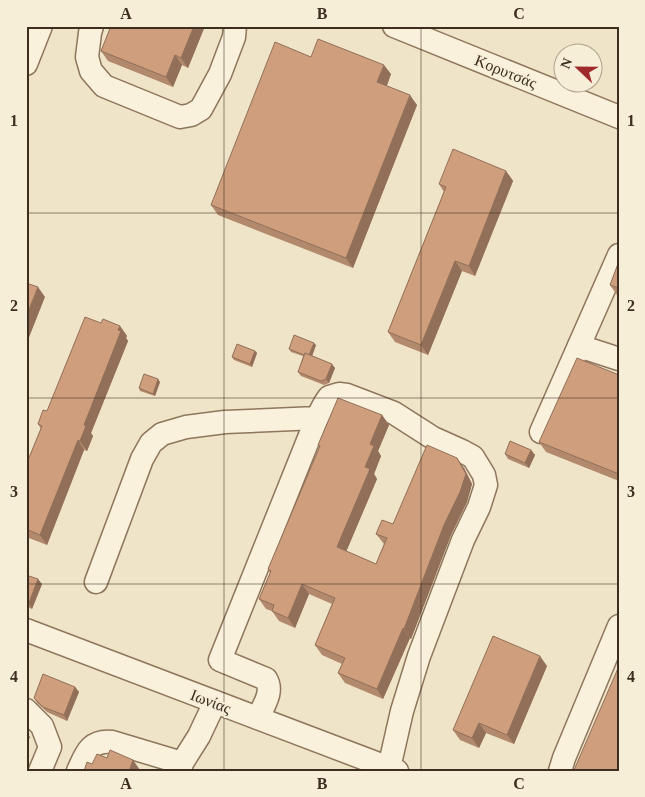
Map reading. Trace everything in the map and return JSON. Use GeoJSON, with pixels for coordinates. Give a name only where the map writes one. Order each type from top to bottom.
{"type":"FeatureCollection","features":[{"type":"Feature","properties":{"kind":"street"},"geometry":{"type":"LineString","coordinates":[[26,64],[41,26]]}},
{"type":"Feature","properties":{"kind":"street"},"geometry":{"type":"LineString","coordinates":[[92,26],[87,57],[91,71],[104,86],[180,117],[191,115],[201,109],[220,74],[234,37],[234,26]]}},
{"type":"Feature","properties":{"kind":"street","name":"Κορυτσάς"},"geometry":{"type":"LineString","coordinates":[[394,26],[619,117]]}},
{"type":"Feature","properties":{"kind":"street"},"geometry":{"type":"LineString","coordinates":[[541,432],[619,255]]}},
{"type":"Feature","properties":{"kind":"street"},"geometry":{"type":"LineString","coordinates":[[579,346],[619,359]]}},
{"type":"Feature","properties":{"kind":"street"},"geometry":{"type":"LineString","coordinates":[[258,718],[269,693],[269,683],[262,676],[220,660],[324,403],[329,397],[341,394],[346,395],[394,413],[433,438],[473,457],[484,475],[486,485],[420,656],[402,710],[393,769]]}},
{"type":"Feature","properties":{"kind":"street"},"geometry":{"type":"LineString","coordinates":[[96,582],[142,459],[151,443],[162,434],[186,427],[225,422],[317,418]]}},
{"type":"Feature","properties":{"kind":"street"},"geometry":{"type":"LineString","coordinates":[[560,771],[619,626]]}},
{"type":"Feature","properties":{"kind":"street","name":"Ιωνίας"},"geometry":{"type":"LineString","coordinates":[[26,630],[393,769]]}},
{"type":"Feature","properties":{"kind":"street"},"geometry":{"type":"LineString","coordinates":[[78,771],[90,747],[102,741],[112,742],[181,767],[199,736],[215,702]]}},
{"type":"Feature","properties":{"kind":"street"},"geometry":{"type":"LineString","coordinates":[[26,710],[42,726],[50,747],[40,771]]}},
{"type":"Feature","properties":{"kind":"building"},"geometry":{"type":"Polygon","coordinates":[[[111,26],[194,26],[181,58],[175,55],[166,77],[101,51],[111,26]]]}},
{"type":"Feature","properties":{"kind":"building"},"geometry":{"type":"Polygon","coordinates":[[[318,39],[384,65],[377,82],[410,95],[346,258],[211,205],[275,42],[311,57],[318,39]]]}},
{"type":"Feature","properties":{"kind":"building"},"geometry":{"type":"Polygon","coordinates":[[[453,149],[506,171],[469,266],[455,261],[421,345],[388,332],[446,187],[439,184],[453,149]]]}},
{"type":"Feature","properties":{"kind":"building"},"geometry":{"type":"Polygon","coordinates":[[[619,261],[619,288],[610,285],[619,261]]]}},
{"type":"Feature","properties":{"kind":"building"},"geometry":{"type":"Polygon","coordinates":[[[26,283],[38,287],[26,317],[26,283]]]}},
{"type":"Feature","properties":{"kind":"building"},"geometry":{"type":"Polygon","coordinates":[[[85,317],[101,323],[103,319],[120,326],[118,330],[121,331],[84,425],[86,426],[80,441],[78,440],[40,535],[26,529],[26,465],[42,426],[38,424],[43,410],[47,411],[85,317]]]}},
{"type":"Feature","properties":{"kind":"building"},"geometry":{"type":"Polygon","coordinates":[[[294,335],[314,343],[309,355],[289,349],[294,335]]]}},
{"type":"Feature","properties":{"kind":"building"},"geometry":{"type":"Polygon","coordinates":[[[237,344],[255,351],[250,364],[232,357],[237,344]]]}},
{"type":"Feature","properties":{"kind":"building"},"geometry":{"type":"Polygon","coordinates":[[[305,353],[332,364],[326,379],[321,381],[298,372],[305,353]]]}},
{"type":"Feature","properties":{"kind":"building"},"geometry":{"type":"Polygon","coordinates":[[[577,358],[619,375],[619,474],[539,442],[577,358]]]}},
{"type":"Feature","properties":{"kind":"building"},"geometry":{"type":"Polygon","coordinates":[[[144,374],[158,379],[153,394],[139,388],[144,374]]]}},
{"type":"Feature","properties":{"kind":"building"},"geometry":{"type":"Polygon","coordinates":[[[338,398],[382,415],[370,444],[374,446],[365,467],[370,469],[337,547],[376,564],[387,538],[376,534],[382,520],[393,524],[427,445],[457,458],[466,474],[404,629],[377,689],[338,673],[345,658],[315,645],[335,598],[302,584],[288,618],[272,611],[274,605],[259,599],[271,571],[268,569],[320,446],[318,445],[338,398]]]}},
{"type":"Feature","properties":{"kind":"building"},"geometry":{"type":"Polygon","coordinates":[[[510,441],[531,450],[525,463],[505,454],[510,441]]]}},
{"type":"Feature","properties":{"kind":"building"},"geometry":{"type":"Polygon","coordinates":[[[26,575],[38,579],[29,603],[26,602],[26,575]]]}},
{"type":"Feature","properties":{"kind":"building"},"geometry":{"type":"Polygon","coordinates":[[[493,636],[540,656],[507,735],[479,723],[472,738],[453,730],[493,636]]]}},
{"type":"Feature","properties":{"kind":"building"},"geometry":{"type":"Polygon","coordinates":[[[619,666],[619,771],[576,771],[574,770],[619,666]]]}},
{"type":"Feature","properties":{"kind":"building"},"geometry":{"type":"Polygon","coordinates":[[[43,674],[75,687],[64,715],[43,707],[34,698],[43,674]]]}},
{"type":"Feature","properties":{"kind":"building"},"geometry":{"type":"Polygon","coordinates":[[[110,750],[133,760],[129,771],[84,771],[87,762],[92,764],[97,754],[107,758],[110,750]]]}}]}
